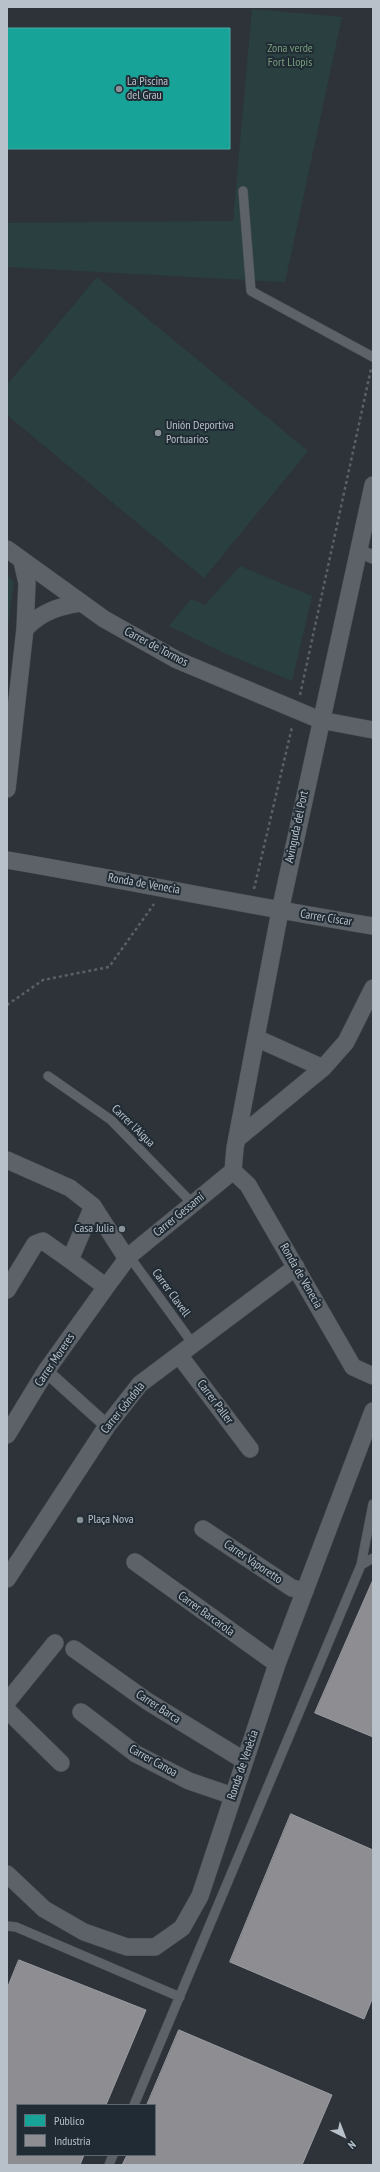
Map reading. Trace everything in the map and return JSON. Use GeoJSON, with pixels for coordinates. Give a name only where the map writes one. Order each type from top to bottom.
{"type":"FeatureCollection","features":[{"type":"Feature","properties":{"kind":"street","name":"Avinguda del Port"},"geometry":{"type":"LineString","coordinates":[[233,1171],[236,1139],[280,911],[320,720],[366,554],[373,485]]}},
{"type":"Feature","properties":{"kind":"street","name":"Carrer de Tormos"},"geometry":{"type":"LineString","coordinates":[[7,549],[104,619],[177,660],[320,720],[373,730]]}},
{"type":"Feature","properties":{"kind":"street"},"geometry":{"type":"LineString","coordinates":[[7,789],[25,630],[27,583],[22,561]]}},
{"type":"Feature","properties":{"kind":"street"},"geometry":{"type":"LineString","coordinates":[[25,630],[34,620],[48,611],[81,603]]}},
{"type":"Feature","properties":{"kind":"street","name":"Ronda de Venecia"},"geometry":{"type":"LineString","coordinates":[[7,860],[166,888],[280,911]]}},
{"type":"Feature","properties":{"kind":"street","name":"Carrer Císcar"},"geometry":{"type":"LineString","coordinates":[[280,911],[373,926]]}},
{"type":"Feature","properties":{"kind":"street"},"geometry":{"type":"LineString","coordinates":[[236,1139],[323,1068],[346,1042],[373,988]]}},
{"type":"Feature","properties":{"kind":"street"},"geometry":{"type":"LineString","coordinates":[[256,1038],[323,1068]]}},
{"type":"Feature","properties":{"kind":"street"},"geometry":{"type":"LineString","coordinates":[[7,1160],[70,1188],[93,1206],[128,1258]]}},
{"type":"Feature","properties":{"kind":"street","name":"Ronda de Venecia"},"geometry":{"type":"LineString","coordinates":[[233,1171],[248,1185],[353,1367],[373,1376]]}},
{"type":"Feature","properties":{"kind":"street","name":"Carrer Gessamí"},"geometry":{"type":"LineString","coordinates":[[106,1287],[128,1258],[233,1171]]}},
{"type":"Feature","properties":{"kind":"street"},"geometry":{"type":"LineString","coordinates":[[70,1260],[93,1206]]}},
{"type":"Feature","properties":{"kind":"street"},"geometry":{"type":"LineString","coordinates":[[7,1290],[35,1244],[43,1241],[106,1287]]}},
{"type":"Feature","properties":{"kind":"street","name":"Carrer Góndola"},"geometry":{"type":"LineString","coordinates":[[7,1579],[107,1426],[140,1384],[296,1267]]}},
{"type":"Feature","properties":{"kind":"street","name":"Carrer Moreres"},"geometry":{"type":"LineString","coordinates":[[7,1435],[46,1371],[106,1287]]}},
{"type":"Feature","properties":{"kind":"street","name":"Carrer Paller"},"geometry":{"type":"LineString","coordinates":[[179,1355],[250,1449]]}},
{"type":"Feature","properties":{"kind":"street"},"geometry":{"type":"LineString","coordinates":[[46,1371],[107,1426]]}},
{"type":"Feature","properties":{"kind":"street","name":"Ronda de Venècia"},"geometry":{"type":"LineString","coordinates":[[7,1874],[44,1908],[84,1932],[127,1947],[156,1947],[182,1928],[200,1896],[277,1664],[373,1410]]}},
{"type":"Feature","properties":{"kind":"street","name":"Carrer Vaporetto"},"geometry":{"type":"LineString","coordinates":[[203,1529],[292,1588],[305,1591]]}},
{"type":"Feature","properties":{"kind":"street","name":"Carrer Barcarola"},"geometry":{"type":"LineString","coordinates":[[135,1562],[277,1664]]}},
{"type":"Feature","properties":{"kind":"street"},"geometry":{"type":"LineString","coordinates":[[7,1702],[55,1643]]}},
{"type":"Feature","properties":{"kind":"street","name":"Carrer Barca"},"geometry":{"type":"LineString","coordinates":[[74,1649],[147,1701],[245,1761]]}},
{"type":"Feature","properties":{"kind":"street"},"geometry":{"type":"LineString","coordinates":[[7,1710],[61,1763]]}},
{"type":"Feature","properties":{"kind":"street","name":"Carrer Canoa"},"geometry":{"type":"LineString","coordinates":[[80,1712],[136,1754],[189,1781],[233,1796]]}},
{"type":"Feature","properties":{"kind":"lane"},"geometry":{"type":"LineString","coordinates":[[243,191],[251,291],[373,357]]}},
{"type":"Feature","properties":{"kind":"lane","name":"Carrer l'Aigua"},"geometry":{"type":"LineString","coordinates":[[48,1076],[111,1120],[193,1204]]}},
{"type":"Feature","properties":{"kind":"lane","name":"Carrer Clavell"},"geometry":{"type":"LineString","coordinates":[[128,1258],[193,1344]]}},
{"type":"Feature","properties":{"kind":"lane"},"geometry":{"type":"LineString","coordinates":[[134,2104],[361,1566],[373,1504]]}},
{"type":"Feature","properties":{"kind":"lane"},"geometry":{"type":"LineString","coordinates":[[361,1566],[373,1558]]}},
{"type":"Feature","properties":{"kind":"lane"},"geometry":{"type":"LineString","coordinates":[[7,1926],[16,1927],[180,1997]]}},
{"type":"Feature","properties":{"kind":"path"},"geometry":{"type":"LineString","coordinates":[[251,904],[296,710],[373,361]]}},
{"type":"Feature","properties":{"kind":"path"},"geometry":{"type":"LineString","coordinates":[[7,1005],[43,980],[109,967],[166,888]]}},
{"type":"Feature","properties":{"kind":"green space","name":"Zona verde Fort Llopis"},"geometry":{"type":"Polygon","coordinates":[[[252,9],[342,17],[285,282],[7,267],[7,223],[233,221],[252,9]]]}},
{"type":"Feature","properties":{"kind":"green space","name":"Unión Deportiva Portuarios"},"geometry":{"type":"Polygon","coordinates":[[[97,277],[308,451],[204,578],[7,415],[7,385],[97,277]]]}},
{"type":"Feature","properties":{"kind":"green space"},"geometry":{"type":"Polygon","coordinates":[[[240,566],[312,596],[292,681],[222,652],[169,626],[191,599],[205,605],[240,566]]]}},
{"type":"Feature","properties":{"kind":"green space"},"geometry":{"type":"Polygon","coordinates":[[[7,575],[14,582],[7,632],[7,575]]]}},
{"type":"Feature","properties":{"kind":"building: Público","name":"La Piscina del Grau"},"geometry":{"type":"Polygon","coordinates":[[[7,28],[230,28],[230,149],[7,149],[7,28]]]}},
{"type":"Feature","properties":{"kind":"building: Industria"},"geometry":{"type":"Polygon","coordinates":[[[373,1580],[373,1737],[315,1713],[373,1580]]]}},
{"type":"Feature","properties":{"kind":"building: Industria"},"geometry":{"type":"Polygon","coordinates":[[[291,1814],[373,1850],[373,1997],[364,2019],[230,1962],[291,1814]]]}},
{"type":"Feature","properties":{"kind":"building: Industria"},"geometry":{"type":"Polygon","coordinates":[[[19,1960],[146,2010],[106,2104],[16,2104],[16,2156],[84,2156],[80,2165],[7,2165],[7,1989],[19,1960]]]}},
{"type":"Feature","properties":{"kind":"building: Industria"},"geometry":{"type":"Polygon","coordinates":[[[179,2030],[332,2095],[302,2165],[122,2165],[126,2156],[156,2156],[156,2104],[147,2104],[179,2030]]]}},
{"type":"Feature","properties":{"kind":"place","name":"La Piscina del Grau"},"geometry":{"type":"Point","coordinates":[119,89]}},
{"type":"Feature","properties":{"kind":"place","name":"Unión Deportiva Portuarios"},"geometry":{"type":"Point","coordinates":[158,433]}},
{"type":"Feature","properties":{"kind":"place","name":"Casa Julia"},"geometry":{"type":"Point","coordinates":[122,1229]}},
{"type":"Feature","properties":{"kind":"place","name":"Plaça Nova"},"geometry":{"type":"Point","coordinates":[80,1520]}}]}
